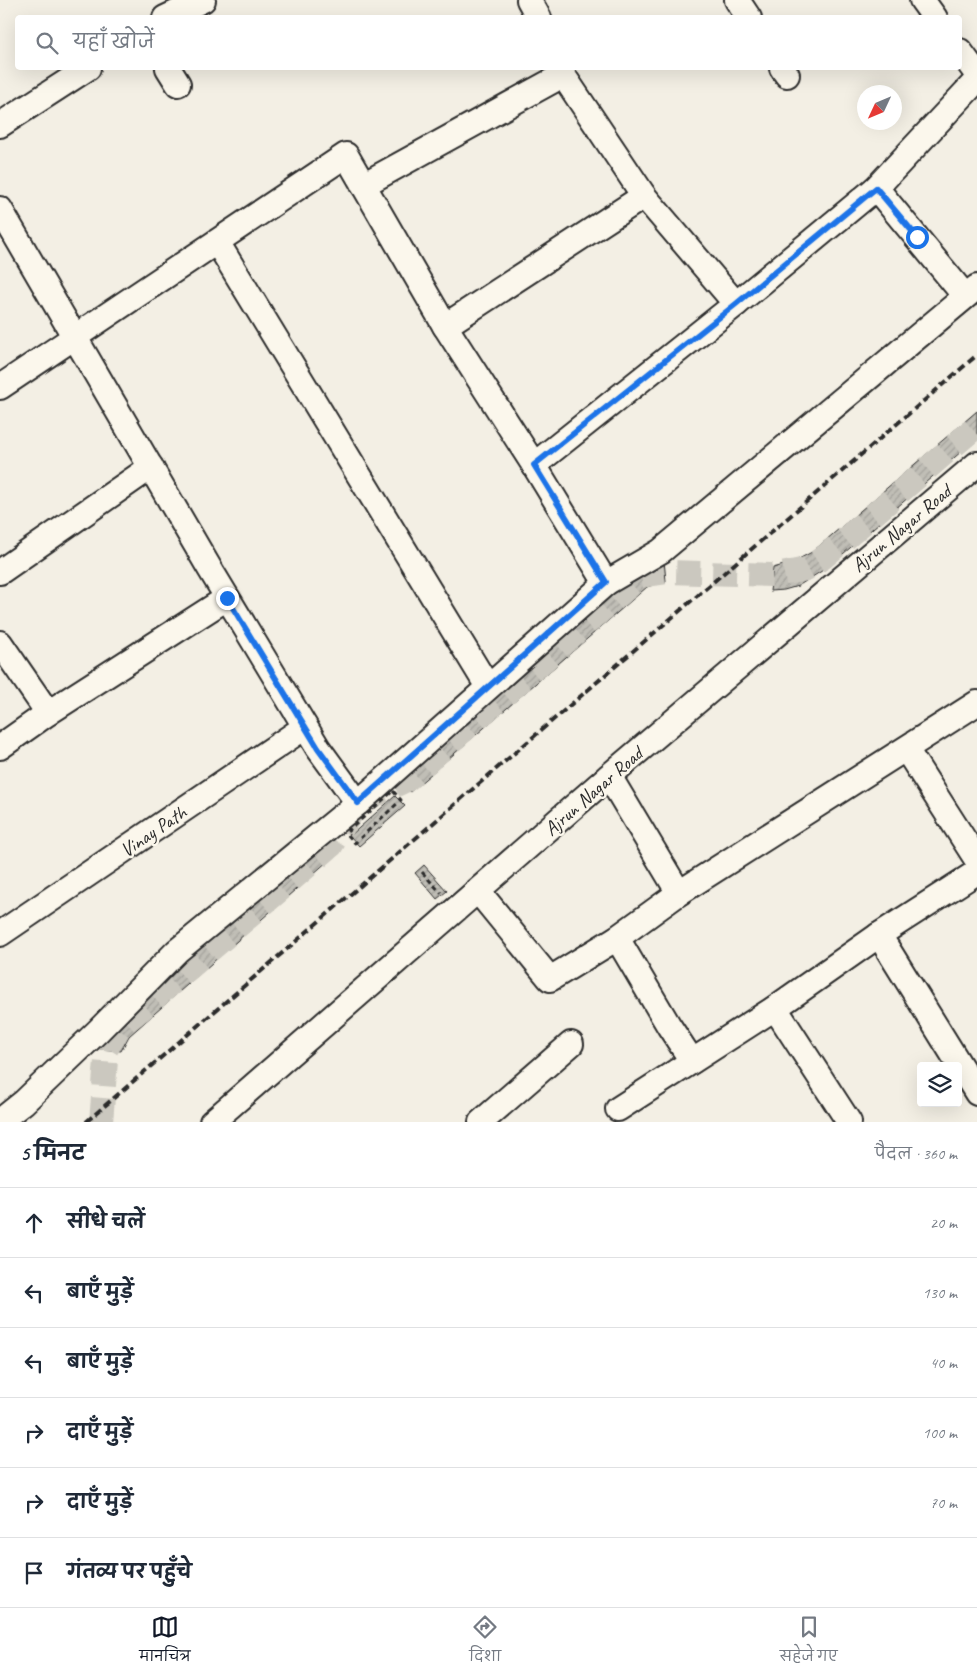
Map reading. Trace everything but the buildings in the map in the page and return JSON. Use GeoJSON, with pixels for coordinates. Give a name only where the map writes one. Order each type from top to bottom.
{"type":"FeatureCollection","features":[{"type":"Feature","properties":{"kind":"street"},"geometry":{"type":"LineString","coordinates":[[171,15],[203,0]]}},
{"type":"Feature","properties":{"kind":"street"},"geometry":{"type":"LineString","coordinates":[[529,0],[537,15]]}},
{"type":"Feature","properties":{"kind":"street"},"geometry":{"type":"LineString","coordinates":[[737,0],[747,15]]}},
{"type":"Feature","properties":{"kind":"street"},"geometry":{"type":"LineString","coordinates":[[922,0],[933,15]]}},
{"type":"Feature","properties":{"kind":"street"},"geometry":{"type":"LineString","coordinates":[[962,53],[977,74]]}},
{"type":"Feature","properties":{"kind":"street"},"geometry":{"type":"LineString","coordinates":[[0,125],[85,70]]}},
{"type":"Feature","properties":{"kind":"street"},"geometry":{"type":"LineString","coordinates":[[363,185],[563,75],[644,196],[736,304]]}},
{"type":"Feature","properties":{"kind":"street"},"geometry":{"type":"LineString","coordinates":[[534,465],[736,304],[876,188],[977,80]]}},
{"type":"Feature","properties":{"kind":"street"},"geometry":{"type":"LineString","coordinates":[[0,387],[76,338],[346,155],[445,326],[606,582]]}},
{"type":"Feature","properties":{"kind":"street"},"geometry":{"type":"LineString","coordinates":[[0,1121],[24,1102],[85,1044],[177,951],[358,803],[606,582],[661,551],[971,291],[876,188]]}},
{"type":"Feature","properties":{"kind":"street"},"geometry":{"type":"LineString","coordinates":[[445,326],[644,196]]}},
{"type":"Feature","properties":{"kind":"street"},"geometry":{"type":"LineString","coordinates":[[0,210],[227,598],[305,727],[358,803]]}},
{"type":"Feature","properties":{"kind":"street"},"geometry":{"type":"LineString","coordinates":[[217,242],[488,687]]}},
{"type":"Feature","properties":{"kind":"street","name":"Ajrun Nagar Road"},"geometry":{"type":"LineString","coordinates":[[212,1122],[609,776],[977,464]]}},
{"type":"Feature","properties":{"kind":"street"},"geometry":{"type":"LineString","coordinates":[[0,572],[151,467]]}},
{"type":"Feature","properties":{"kind":"street"},"geometry":{"type":"LineString","coordinates":[[0,747],[48,713],[227,598]]}},
{"type":"Feature","properties":{"kind":"street"},"geometry":{"type":"LineString","coordinates":[[0,643],[48,713]]}},
{"type":"Feature","properties":{"kind":"street"},"geometry":{"type":"LineString","coordinates":[[478,891],[550,979],[617,938],[679,894],[977,703]]}},
{"type":"Feature","properties":{"kind":"street","name":"Vinay Path"},"geometry":{"type":"LineString","coordinates":[[0,934],[305,727]]}},
{"type":"Feature","properties":{"kind":"street"},"geometry":{"type":"LineString","coordinates":[[906,749],[977,860]]}},
{"type":"Feature","properties":{"kind":"street"},"geometry":{"type":"LineString","coordinates":[[609,776],[679,894]]}},
{"type":"Feature","properties":{"kind":"street"},"geometry":{"type":"LineString","coordinates":[[618,1109],[775,1008],[879,935],[977,872]]}},
{"type":"Feature","properties":{"kind":"street"},"geometry":{"type":"LineString","coordinates":[[879,935],[973,1079]]}},
{"type":"Feature","properties":{"kind":"street"},"geometry":{"type":"LineString","coordinates":[[617,938],[692,1062]]}},
{"type":"Feature","properties":{"kind":"street"},"geometry":{"type":"LineString","coordinates":[[775,1008],[849,1122]]}},
{"type":"Feature","properties":{"kind":"street"},"geometry":{"type":"LineString","coordinates":[[481,1122],[572,1044]]}},
{"type":"Feature","properties":{"kind":"path"},"geometry":{"type":"LineString","coordinates":[[355,843],[401,800]]}},
{"type":"Feature","properties":{"kind":"tunnel"},"geometry":{"type":"LineString","coordinates":[[101,1122],[107,1048],[121,1025],[331,846],[358,803],[407,780],[641,576],[666,572],[776,575],[806,569],[824,557],[977,426]]}},
{"type":"Feature","properties":{"kind":"railway"},"geometry":{"type":"LineString","coordinates":[[86,1122],[977,355]]}},
{"type":"Feature","properties":{"kind":"route"},"geometry":{"type":"LineString","coordinates":[[227,598],[318,748],[358,803],[606,582],[534,465],[736,304],[876,188],[917,237]]}}]}
